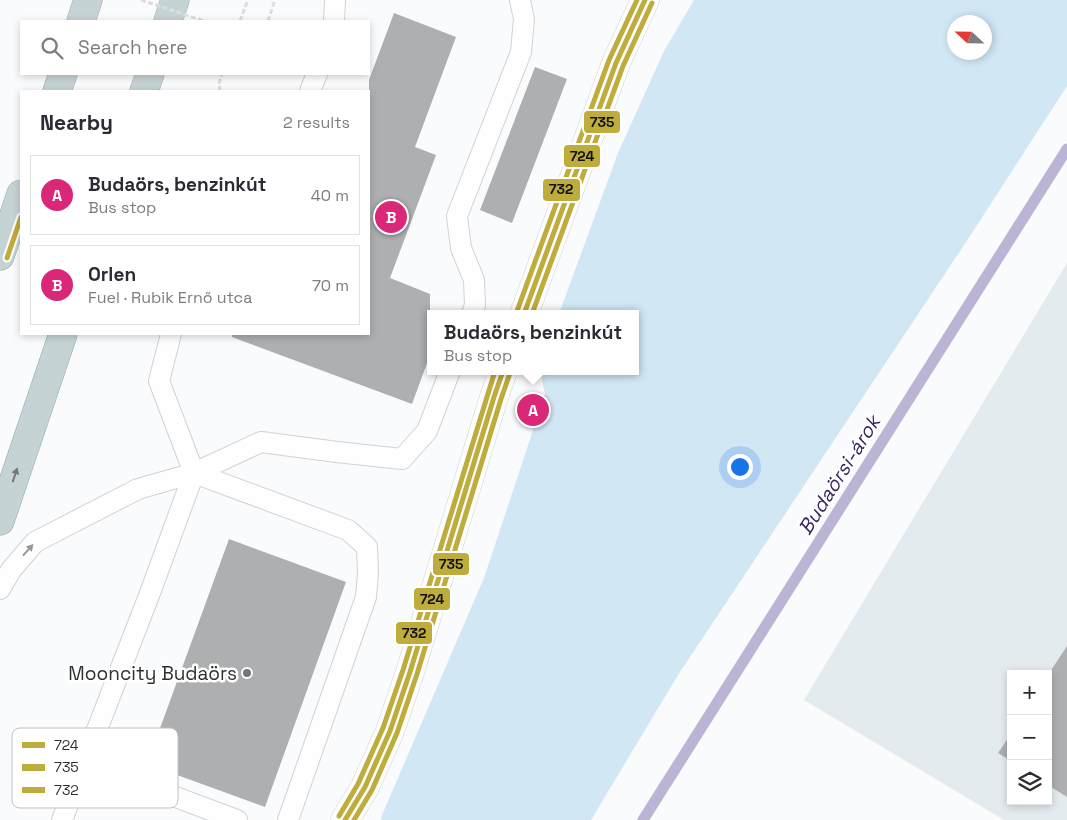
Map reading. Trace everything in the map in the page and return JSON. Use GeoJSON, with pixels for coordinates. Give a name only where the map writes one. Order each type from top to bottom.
{"type":"FeatureCollection","features":[{"type":"Feature","properties":{"kind":"highway"},"geometry":{"type":"LineString","coordinates":[[81,20],[88,0]]}},
{"type":"Feature","properties":{"kind":"highway"},"geometry":{"type":"LineString","coordinates":[[168,20],[175,0]]}},
{"type":"Feature","properties":{"kind":"highway"},"geometry":{"type":"LineString","coordinates":[[57,90],[63,75]]}},
{"type":"Feature","properties":{"kind":"highway"},"geometry":{"type":"LineString","coordinates":[[144,90],[150,75]]}},
{"type":"Feature","properties":{"kind":"highway"},"geometry":{"type":"LineString","coordinates":[[0,256],[20,197]]}},
{"type":"Feature","properties":{"kind":"highway"},"geometry":{"type":"LineString","coordinates":[[0,521],[62,335]]}},
{"type":"Feature","properties":{"kind":"street"},"geometry":{"type":"LineString","coordinates":[[525,310],[616,63],[645,0]]}},
{"type":"Feature","properties":{"kind":"street"},"geometry":{"type":"LineString","coordinates":[[345,820],[365,788],[390,731],[502,375]]}},
{"type":"Feature","properties":{"kind":"lane"},"geometry":{"type":"LineString","coordinates":[[334,20],[335,0]]}},
{"type":"Feature","properties":{"kind":"lane"},"geometry":{"type":"LineString","coordinates":[[473,310],[475,305],[474,280],[461,248],[457,216],[521,52],[524,19],[520,0]]}},
{"type":"Feature","properties":{"kind":"lane"},"geometry":{"type":"LineString","coordinates":[[310,90],[317,75]]}},
{"type":"Feature","properties":{"kind":"lane"},"geometry":{"type":"LineString","coordinates":[[97,728],[194,474],[159,381],[171,335]]}},
{"type":"Feature","properties":{"kind":"lane"},"geometry":{"type":"LineString","coordinates":[[0,589],[10,570],[35,542],[138,489],[194,474],[262,442],[402,459],[427,431],[448,375]]}},
{"type":"Feature","properties":{"kind":"lane"},"geometry":{"type":"LineString","coordinates":[[194,474],[348,530],[367,547],[368,573],[366,597],[288,820]]}},
{"type":"Feature","properties":{"kind":"lane"},"geometry":{"type":"LineString","coordinates":[[178,798],[237,820]]}},
{"type":"Feature","properties":{"kind":"lane"},"geometry":{"type":"LineString","coordinates":[[62,820],[67,808]]}},
{"type":"Feature","properties":{"kind":"path"},"geometry":{"type":"LineString","coordinates":[[141,0],[201,20]]}},
{"type":"Feature","properties":{"kind":"path"},"geometry":{"type":"LineString","coordinates":[[240,20],[248,0]]}},
{"type":"Feature","properties":{"kind":"path"},"geometry":{"type":"LineString","coordinates":[[268,20],[274,0]]}},
{"type":"Feature","properties":{"kind":"path"},"geometry":{"type":"LineString","coordinates":[[220,90],[219,84],[222,75]]}},
{"type":"Feature","properties":{"kind":"shaded area"},"geometry":{"type":"Polygon","coordinates":[[[694,0],[1067,0],[1067,86],[970,236],[678,675],[591,820],[381,820],[484,578],[545,394],[541,375],[639,375],[639,310],[560,310],[618,153],[664,51],[694,0]]]}},
{"type":"Feature","properties":{"kind":"shaded area"},"geometry":{"type":"Polygon","coordinates":[[[1067,263],[1067,820],[1004,820],[804,700],[1067,263]]]}},
{"type":"Feature","properties":{"kind":"building"},"geometry":{"type":"Polygon","coordinates":[[[394,13],[456,37],[415,147],[436,155],[390,278],[430,294],[430,310],[427,310],[427,363],[412,404],[232,337],[232,335],[370,335],[369,80],[394,13]]]}},
{"type":"Feature","properties":{"kind":"building"},"geometry":{"type":"Polygon","coordinates":[[[535,67],[567,79],[512,223],[480,210],[535,67]]]}},
{"type":"Feature","properties":{"kind":"building","name":"Mooncity Budaörs"},"geometry":{"type":"Polygon","coordinates":[[[229,539],[346,582],[265,807],[178,775],[178,728],[160,728],[229,539]]]}},
{"type":"Feature","properties":{"kind":"building"},"geometry":{"type":"Polygon","coordinates":[[[1067,646],[1067,797],[1052,788],[1051,670],[1067,646]]]}},
{"type":"Feature","properties":{"kind":"building"},"geometry":{"type":"Polygon","coordinates":[[[1007,740],[1007,759],[998,753],[1007,740]]]}},
{"type":"Feature","properties":{"kind":"waterway","name":"Budaörsi-árok"},"geometry":{"type":"LineString","coordinates":[[643,820],[1067,149]]}},
{"type":"Feature","properties":{"kind":"transit line","name":"732"},"geometry":{"type":"LineString","coordinates":[[517,310],[609,60],[637,0]]}},
{"type":"Feature","properties":{"kind":"transit line","name":"724"},"geometry":{"type":"LineString","coordinates":[[525,310],[616,63],[645,0]]}},
{"type":"Feature","properties":{"kind":"transit line","name":"735"},"geometry":{"type":"LineString","coordinates":[[533,310],[623,66],[652,3]]}},
{"type":"Feature","properties":{"kind":"transit line","name":"735"},"geometry":{"type":"LineString","coordinates":[[7,258],[20,220]]}},
{"type":"Feature","properties":{"kind":"transit line","name":"732"},"geometry":{"type":"LineString","coordinates":[[339,816],[358,784],[383,728],[403,670],[494,375]]}},
{"type":"Feature","properties":{"kind":"transit line","name":"724"},"geometry":{"type":"LineString","coordinates":[[345,820],[365,787],[390,731],[502,375]]}},
{"type":"Feature","properties":{"kind":"transit line","name":"735"},"geometry":{"type":"LineString","coordinates":[[354,820],[372,790],[397,733],[509,375]]}},
{"type":"Feature","properties":{"kind":"place","name":"Orlen"},"geometry":{"type":"Point","coordinates":[391,217]}},
{"type":"Feature","properties":{"kind":"place","name":"Budaörs, benzinkút"},"geometry":{"type":"Point","coordinates":[533,410]}},
{"type":"Feature","properties":{"kind":"place","name":"Mooncity Budaörs"},"geometry":{"type":"Point","coordinates":[247,673]}}]}
